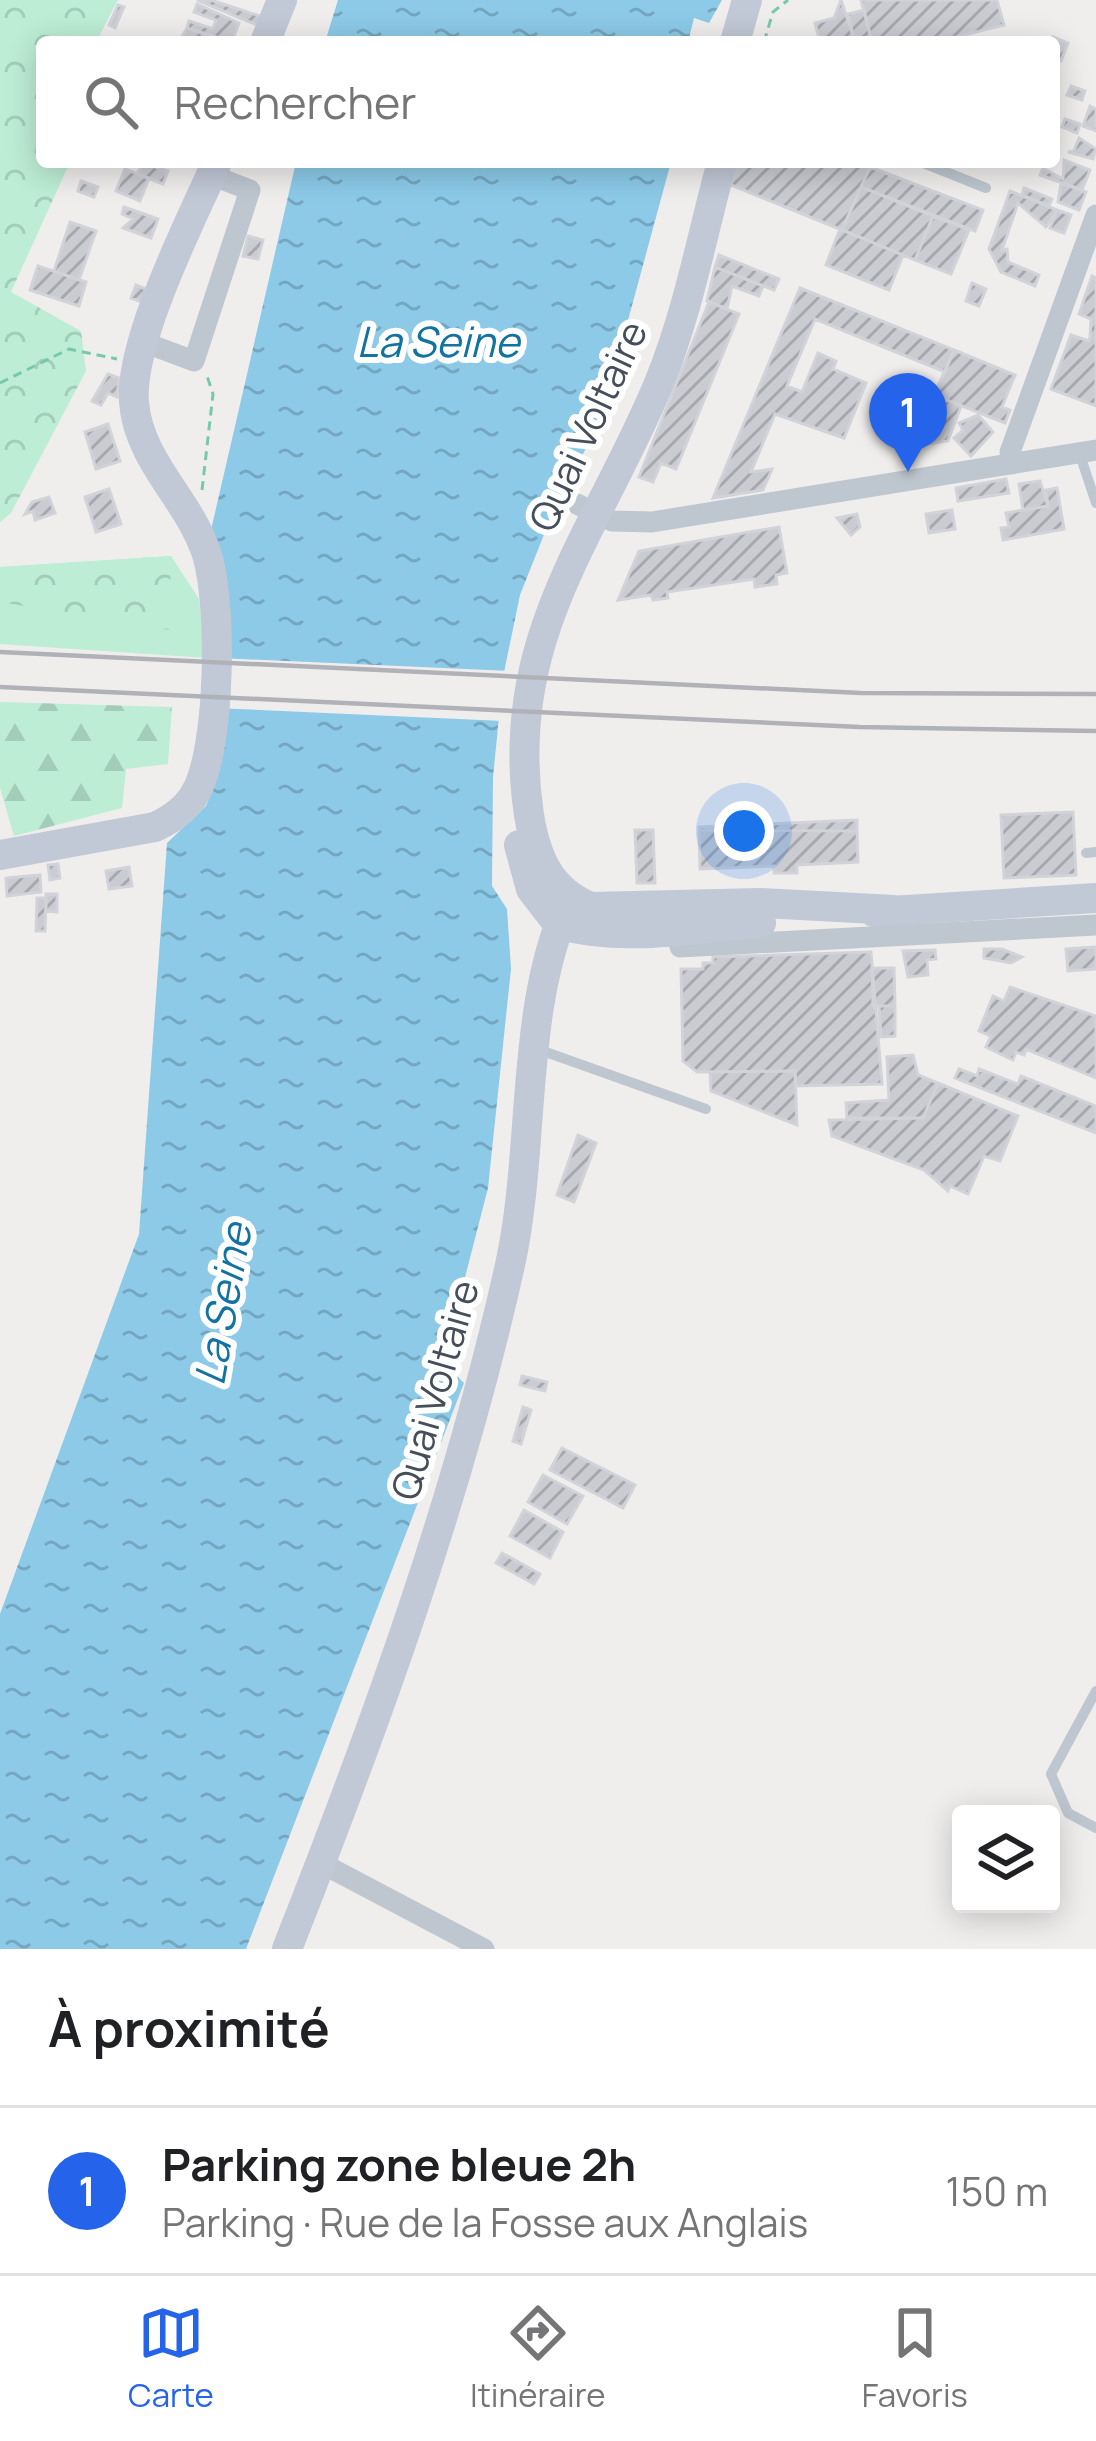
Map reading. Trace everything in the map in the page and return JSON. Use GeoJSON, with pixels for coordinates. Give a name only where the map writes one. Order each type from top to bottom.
{"type":"FeatureCollection","features":[{"type":"Feature","properties":{"kind":"street"},"geometry":{"type":"LineString","coordinates":[[267,36],[282,0]]}},
{"type":"Feature","properties":{"kind":"street"},"geometry":{"type":"LineString","coordinates":[[737,36],[747,0]]}},
{"type":"Feature","properties":{"kind":"street"},"geometry":{"type":"LineString","coordinates":[[761,36],[767,0]]}},
{"type":"Feature","properties":{"kind":"street","name":"Quai Voltaire"},"geometry":{"type":"LineString","coordinates":[[287,1949],[384,1699],[489,1359],[528,1165],[542,983],[564,911],[530,889],[516,831],[514,724],[534,610],[659,339],[706,168]]}},
{"type":"Feature","properties":{"kind":"street","name":"Quai Voltaire"},"geometry":{"type":"LineString","coordinates":[[585,508],[661,379],[720,168]]}},
{"type":"Feature","properties":{"kind":"street"},"geometry":{"type":"LineString","coordinates":[[0,855],[132,834],[172,819],[197,791],[213,704],[214,574],[203,542],[138,429],[139,354],[214,169],[250,190],[194,361],[139,354]]}},
{"type":"Feature","properties":{"kind":"street"},"geometry":{"type":"LineString","coordinates":[[1012,464],[1010,452],[1096,215]]}},
{"type":"Feature","properties":{"kind":"street"},"geometry":{"type":"LineString","coordinates":[[585,508],[630,524],[652,522],[1088,451]]}},
{"type":"Feature","properties":{"kind":"street"},"geometry":{"type":"LineString","coordinates":[[676,919],[680,946],[961,919],[1096,898]]}},
{"type":"Feature","properties":{"kind":"street"},"geometry":{"type":"LineString","coordinates":[[564,911],[588,932],[676,919],[894,910],[961,919],[1096,925]]}},
{"type":"Feature","properties":{"kind":"street"},"geometry":{"type":"LineString","coordinates":[[321,1863],[484,1949]]}},
{"type":"Feature","properties":{"kind":"lane"},"geometry":{"type":"LineString","coordinates":[[936,168],[986,188]]}},
{"type":"Feature","properties":{"kind":"lane"},"geometry":{"type":"LineString","coordinates":[[1088,451],[1096,503]]}},
{"type":"Feature","properties":{"kind":"lane"},"geometry":{"type":"LineString","coordinates":[[537,1049],[706,1109]]}},
{"type":"Feature","properties":{"kind":"lane"},"geometry":{"type":"LineString","coordinates":[[1096,1691],[1051,1774],[1068,1814],[1096,1828]]}},
{"type":"Feature","properties":{"kind":"path"},"geometry":{"type":"LineString","coordinates":[[763,36],[773,12],[788,0]]}},
{"type":"Feature","properties":{"kind":"path"},"geometry":{"type":"LineString","coordinates":[[0,383],[69,349],[139,354]]}},
{"type":"Feature","properties":{"kind":"path"},"geometry":{"type":"LineString","coordinates":[[194,361],[213,394],[204,501]]}},
{"type":"Feature","properties":{"kind":"green space"},"geometry":{"type":"Polygon","coordinates":[[[0,0],[118,0],[99,36],[36,36],[36,168],[67,168],[11,292],[81,331],[86,371],[11,513],[0,522],[0,0]]]}},
{"type":"Feature","properties":{"kind":"green space"},"geometry":{"type":"Polygon","coordinates":[[[171,556],[199,599],[206,658],[0,644],[0,567],[171,556]]]}},
{"type":"Feature","properties":{"kind":"green space"},"geometry":{"type":"Polygon","coordinates":[[[171,556],[169,630],[0,602],[0,567],[171,556]]]}},
{"type":"Feature","properties":{"kind":"green space"},"geometry":{"type":"Polygon","coordinates":[[[0,702],[172,707],[168,764],[126,769],[122,808],[14,836],[0,788],[0,702]]]}},
{"type":"Feature","properties":{"kind":"water"},"geometry":{"type":"Polygon","coordinates":[[[338,0],[722,0],[709,23],[694,18],[690,36],[327,36],[338,0]]]}},
{"type":"Feature","properties":{"kind":"water","name":"La Seine"},"geometry":{"type":"Polygon","coordinates":[[[295,168],[669,168],[624,335],[625,368],[545,532],[520,595],[503,677],[493,777],[492,886],[507,909],[511,969],[488,1188],[443,1363],[464,1383],[246,1949],[0,1949],[0,1614],[139,1234],[167,843],[206,806],[215,784],[211,530],[295,168]]]}},
{"type":"Feature","properties":{"kind":"pier"},"geometry":{"type":"Polygon","coordinates":[[[219,658],[510,671],[503,721],[216,708],[219,658]]]}},
{"type":"Feature","properties":{"kind":"building"},"geometry":{"type":"Polygon","coordinates":[[[197,0],[211,0],[263,17],[259,26],[197,0]]]}},
{"type":"Feature","properties":{"kind":"building"},"geometry":{"type":"Polygon","coordinates":[[[841,0],[853,36],[818,36],[815,23],[834,18],[841,0]]]}},
{"type":"Feature","properties":{"kind":"building"},"geometry":{"type":"Polygon","coordinates":[[[861,0],[997,0],[1004,25],[961,36],[870,36],[861,0]]]}},
{"type":"Feature","properties":{"kind":"building"},"geometry":{"type":"Polygon","coordinates":[[[197,4],[239,23],[234,36],[187,28],[189,21],[213,29],[216,20],[194,12],[197,4]]]}},
{"type":"Feature","properties":{"kind":"building"},"geometry":{"type":"Polygon","coordinates":[[[118,5],[124,7],[115,28],[109,25],[118,5]]]}},
{"type":"Feature","properties":{"kind":"building"},"geometry":{"type":"Polygon","coordinates":[[[864,10],[870,36],[854,36],[848,14],[864,10]]]}},
{"type":"Feature","properties":{"kind":"building"},"geometry":{"type":"Polygon","coordinates":[[[187,28],[210,36],[182,36],[187,28]]]}},
{"type":"Feature","properties":{"kind":"building"},"geometry":{"type":"Polygon","coordinates":[[[1060,40],[1068,43],[1060,61],[1060,40]]]}},
{"type":"Feature","properties":{"kind":"building"},"geometry":{"type":"Polygon","coordinates":[[[1071,86],[1085,91],[1082,100],[1067,95],[1071,86]]]}},
{"type":"Feature","properties":{"kind":"building"},"geometry":{"type":"Polygon","coordinates":[[[1090,106],[1096,109],[1096,131],[1083,126],[1090,106]]]}},
{"type":"Feature","properties":{"kind":"building"},"geometry":{"type":"Polygon","coordinates":[[[1065,119],[1080,124],[1077,133],[1062,127],[1065,119]]]}},
{"type":"Feature","properties":{"kind":"building"},"geometry":{"type":"Polygon","coordinates":[[[1079,138],[1096,149],[1093,159],[1068,152],[1074,151],[1079,138]]]}},
{"type":"Feature","properties":{"kind":"building"},"geometry":{"type":"Polygon","coordinates":[[[1064,160],[1090,170],[1082,190],[1040,175],[1043,168],[1063,179],[1064,160]]]}},
{"type":"Feature","properties":{"kind":"building"},"geometry":{"type":"Polygon","coordinates":[[[140,168],[168,171],[163,184],[137,174],[140,168]]]}},
{"type":"Feature","properties":{"kind":"building"},"geometry":{"type":"Polygon","coordinates":[[[734,168],[870,168],[842,230],[731,185],[734,168]]]}},
{"type":"Feature","properties":{"kind":"building"},"geometry":{"type":"Polygon","coordinates":[[[873,168],[983,210],[975,231],[861,187],[873,168]]]}},
{"type":"Feature","properties":{"kind":"building"},"geometry":{"type":"Polygon","coordinates":[[[125,169],[149,178],[140,201],[116,191],[125,169]]]}},
{"type":"Feature","properties":{"kind":"building"},"geometry":{"type":"Polygon","coordinates":[[[81,181],[98,187],[94,197],[78,191],[81,181]]]}},
{"type":"Feature","properties":{"kind":"building"},"geometry":{"type":"Polygon","coordinates":[[[1061,183],[1086,192],[1079,210],[1058,202],[1061,183]]]}},
{"type":"Feature","properties":{"kind":"building"},"geometry":{"type":"Polygon","coordinates":[[[861,187],[933,216],[915,260],[842,230],[861,187]]]}},
{"type":"Feature","properties":{"kind":"building"},"geometry":{"type":"Polygon","coordinates":[[[1024,188],[1052,199],[1049,206],[1022,195],[1024,188]]]}},
{"type":"Feature","properties":{"kind":"building"},"geometry":{"type":"Polygon","coordinates":[[[1010,191],[1057,210],[1046,227],[1018,203],[1002,250],[1007,249],[1008,262],[1039,275],[1035,286],[1001,272],[989,249],[1010,191]]]}},
{"type":"Feature","properties":{"kind":"building"},"geometry":{"type":"Polygon","coordinates":[[[124,207],[158,219],[151,238],[123,228],[133,219],[122,214],[124,207]]]}},
{"type":"Feature","properties":{"kind":"building"},"geometry":{"type":"Polygon","coordinates":[[[1057,210],[1071,215],[1064,233],[1050,228],[1057,210]]]}},
{"type":"Feature","properties":{"kind":"building"},"geometry":{"type":"Polygon","coordinates":[[[933,216],[969,230],[951,274],[915,260],[933,216]]]}},
{"type":"Feature","properties":{"kind":"building"},"geometry":{"type":"Polygon","coordinates":[[[70,222],[96,231],[79,280],[54,271],[70,222]]]}},
{"type":"Feature","properties":{"kind":"building"},"geometry":{"type":"Polygon","coordinates":[[[840,229],[903,255],[889,290],[826,265],[840,229]]]}},
{"type":"Feature","properties":{"kind":"building"},"geometry":{"type":"Polygon","coordinates":[[[248,236],[263,240],[258,259],[243,256],[248,236]]]}},
{"type":"Feature","properties":{"kind":"building"},"geometry":{"type":"Polygon","coordinates":[[[719,255],[779,279],[774,290],[715,267],[719,255]]]}},
{"type":"Feature","properties":{"kind":"building"},"geometry":{"type":"Polygon","coordinates":[[[38,266],[86,282],[79,306],[30,290],[38,266]]]}},
{"type":"Feature","properties":{"kind":"building"},"geometry":{"type":"Polygon","coordinates":[[[715,267],[763,286],[759,296],[732,286],[727,309],[707,301],[715,267]]]}},
{"type":"Feature","properties":{"kind":"building"},"geometry":{"type":"Polygon","coordinates":[[[1092,276],[1096,278],[1096,406],[1051,389],[1071,335],[1089,341],[1091,319],[1079,314],[1092,276]]]}},
{"type":"Feature","properties":{"kind":"building"},"geometry":{"type":"Polygon","coordinates":[[[972,283],[986,289],[979,306],[966,301],[972,283]]]}},
{"type":"Feature","properties":{"kind":"building"},"geometry":{"type":"Polygon","coordinates":[[[136,285],[153,292],[148,304],[131,298],[136,285]]]}},
{"type":"Feature","properties":{"kind":"building"},"geometry":{"type":"Polygon","coordinates":[[[800,288],[954,350],[945,372],[815,319],[787,386],[802,392],[818,353],[836,361],[833,369],[866,383],[844,438],[775,414],[751,472],[772,469],[763,490],[713,498],[800,288]]]}},
{"type":"Feature","properties":{"kind":"building"},"geometry":{"type":"Polygon","coordinates":[[[709,302],[739,314],[676,469],[661,463],[653,482],[639,477],[709,302]]]}},
{"type":"Feature","properties":{"kind":"building"},"geometry":{"type":"Polygon","coordinates":[[[954,350],[1015,375],[1002,407],[1010,410],[1005,423],[934,395],[954,350]]]}},
{"type":"Feature","properties":{"kind":"building"},"geometry":{"type":"Polygon","coordinates":[[[108,374],[119,378],[117,397],[108,393],[101,405],[92,401],[108,374]]]}},
{"type":"Feature","properties":{"kind":"building"},"geometry":{"type":"Polygon","coordinates":[[[934,395],[961,406],[948,441],[915,446],[934,395]]]}},
{"type":"Feature","properties":{"kind":"building"},"geometry":{"type":"Polygon","coordinates":[[[978,415],[993,432],[971,456],[954,438],[963,430],[959,423],[978,415]]]}},
{"type":"Feature","properties":{"kind":"building"},"geometry":{"type":"Polygon","coordinates":[[[108,424],[120,461],[96,469],[85,432],[108,424]]]}},
{"type":"Feature","properties":{"kind":"building"},"geometry":{"type":"Polygon","coordinates":[[[1006,479],[1009,493],[958,501],[956,488],[1006,479]]]}},
{"type":"Feature","properties":{"kind":"building"},"geometry":{"type":"Polygon","coordinates":[[[1040,481],[1048,506],[1023,510],[1019,484],[1040,481]]]}},
{"type":"Feature","properties":{"kind":"building"},"geometry":{"type":"Polygon","coordinates":[[[1057,488],[1064,529],[1003,540],[1001,528],[1009,527],[1006,513],[1048,506],[1046,490],[1057,488]]]}},
{"type":"Feature","properties":{"kind":"building"},"geometry":{"type":"Polygon","coordinates":[[[109,489],[121,524],[96,532],[85,497],[109,489]]]}},
{"type":"Feature","properties":{"kind":"building"},"geometry":{"type":"Polygon","coordinates":[[[49,497],[55,513],[35,520],[33,511],[25,514],[32,502],[49,497]]]}},
{"type":"Feature","properties":{"kind":"building"},"geometry":{"type":"Polygon","coordinates":[[[952,510],[955,529],[929,533],[926,514],[952,510]]]}},
{"type":"Feature","properties":{"kind":"building"},"geometry":{"type":"Polygon","coordinates":[[[857,514],[860,527],[851,535],[837,518],[857,514]]]}},
{"type":"Feature","properties":{"kind":"building"},"geometry":{"type":"Polygon","coordinates":[[[779,527],[787,573],[776,575],[777,584],[755,587],[754,579],[667,592],[668,598],[653,600],[651,595],[618,600],[639,551],[779,527]]]}},
{"type":"Feature","properties":{"kind":"building"},"geometry":{"type":"Polygon","coordinates":[[[1073,812],[1076,875],[1004,878],[1001,815],[1073,812]]]}},
{"type":"Feature","properties":{"kind":"building"},"geometry":{"type":"Polygon","coordinates":[[[857,820],[857,831],[699,830],[699,827],[857,820]]]}},
{"type":"Feature","properties":{"kind":"building"},"geometry":{"type":"Polygon","coordinates":[[[635,830],[653,830],[655,883],[637,883],[635,830]]]}},
{"type":"Feature","properties":{"kind":"building"},"geometry":{"type":"Polygon","coordinates":[[[699,830],[857,831],[858,862],[797,865],[797,873],[774,873],[774,866],[700,869],[699,830]]]}},
{"type":"Feature","properties":{"kind":"building"},"geometry":{"type":"Polygon","coordinates":[[[58,864],[60,878],[50,880],[48,865],[58,864]]]}},
{"type":"Feature","properties":{"kind":"building"},"geometry":{"type":"Polygon","coordinates":[[[129,867],[132,886],[109,889],[106,871],[129,867]]]}},
{"type":"Feature","properties":{"kind":"building"},"geometry":{"type":"Polygon","coordinates":[[[40,875],[41,892],[7,896],[6,878],[40,875]]]}},
{"type":"Feature","properties":{"kind":"building"},"geometry":{"type":"Polygon","coordinates":[[[46,894],[57,894],[57,912],[46,911],[46,894]]]}},
{"type":"Feature","properties":{"kind":"building"},"geometry":{"type":"Polygon","coordinates":[[[37,898],[46,898],[45,931],[36,931],[37,898]]]}},
{"type":"Feature","properties":{"kind":"building"},"geometry":{"type":"Polygon","coordinates":[[[1096,947],[1096,969],[1068,971],[1066,949],[1096,947]]]}},
{"type":"Feature","properties":{"kind":"building"},"geometry":{"type":"Polygon","coordinates":[[[984,949],[1002,949],[1022,957],[1011,963],[984,958],[984,949]]]}},
{"type":"Feature","properties":{"kind":"building"},"geometry":{"type":"Polygon","coordinates":[[[935,950],[936,959],[927,960],[928,975],[908,977],[903,951],[935,950]]]}},
{"type":"Feature","properties":{"kind":"building"},"geometry":{"type":"Polygon","coordinates":[[[871,952],[882,1084],[796,1086],[795,1071],[697,1072],[683,1061],[681,969],[703,969],[703,963],[713,963],[713,957],[871,952]]]}},
{"type":"Feature","properties":{"kind":"building"},"geometry":{"type":"Polygon","coordinates":[[[872,968],[894,968],[895,1006],[873,1006],[872,968]]]}},
{"type":"Feature","properties":{"kind":"building"},"geometry":{"type":"Polygon","coordinates":[[[1010,987],[1096,1016],[1096,1078],[1026,1049],[1024,1055],[1016,1052],[1013,1060],[986,1047],[991,1036],[979,1031],[993,996],[1004,1001],[1010,987]]]}},
{"type":"Feature","properties":{"kind":"building"},"geometry":{"type":"Polygon","coordinates":[[[879,1006],[895,1006],[895,1036],[881,1037],[879,1006]]]}},
{"type":"Feature","properties":{"kind":"building"},"geometry":{"type":"Polygon","coordinates":[[[913,1055],[918,1075],[938,1083],[923,1118],[847,1118],[846,1103],[889,1100],[887,1057],[913,1055]]]}},
{"type":"Feature","properties":{"kind":"building"},"geometry":{"type":"Polygon","coordinates":[[[959,1069],[977,1076],[979,1069],[1018,1084],[1021,1076],[1096,1106],[1096,1133],[955,1078],[959,1069]]]}},
{"type":"Feature","properties":{"kind":"building"},"geometry":{"type":"Polygon","coordinates":[[[795,1071],[797,1125],[711,1091],[710,1072],[795,1071]]]}},
{"type":"Feature","properties":{"kind":"building"},"geometry":{"type":"Polygon","coordinates":[[[938,1083],[1018,1116],[1000,1161],[984,1156],[968,1194],[950,1186],[948,1191],[924,1170],[832,1136],[829,1120],[923,1118],[938,1083]]]}},
{"type":"Feature","properties":{"kind":"building"},"geometry":{"type":"Polygon","coordinates":[[[578,1135],[596,1143],[574,1202],[557,1195],[578,1135]]]}},
{"type":"Feature","properties":{"kind":"building"},"geometry":{"type":"Polygon","coordinates":[[[522,1376],[547,1382],[545,1391],[520,1385],[522,1376]]]}},
{"type":"Feature","properties":{"kind":"building"},"geometry":{"type":"Polygon","coordinates":[[[523,1407],[531,1410],[521,1444],[513,1441],[523,1407]]]}},
{"type":"Feature","properties":{"kind":"building"},"geometry":{"type":"Polygon","coordinates":[[[562,1448],[635,1485],[623,1508],[550,1470],[562,1448]]]}},
{"type":"Feature","properties":{"kind":"building"},"geometry":{"type":"Polygon","coordinates":[[[543,1475],[583,1496],[567,1524],[528,1502],[543,1475]]]}},
{"type":"Feature","properties":{"kind":"building"},"geometry":{"type":"Polygon","coordinates":[[[524,1510],[563,1532],[550,1558],[510,1536],[524,1510]]]}},
{"type":"Feature","properties":{"kind":"building"},"geometry":{"type":"Polygon","coordinates":[[[502,1553],[540,1574],[534,1584],[496,1563],[502,1553]]]}},
{"type":"Feature","properties":{"kind":"railway"},"geometry":{"type":"LineString","coordinates":[[0,652],[861,693],[1096,694]]}},
{"type":"Feature","properties":{"kind":"railway"},"geometry":{"type":"LineString","coordinates":[[0,687],[860,727],[1096,731]]}},
{"type":"Feature","properties":{"kind":"place","name":"Parking zone bleue 2h"},"geometry":{"type":"Point","coordinates":[908,472]}}]}
